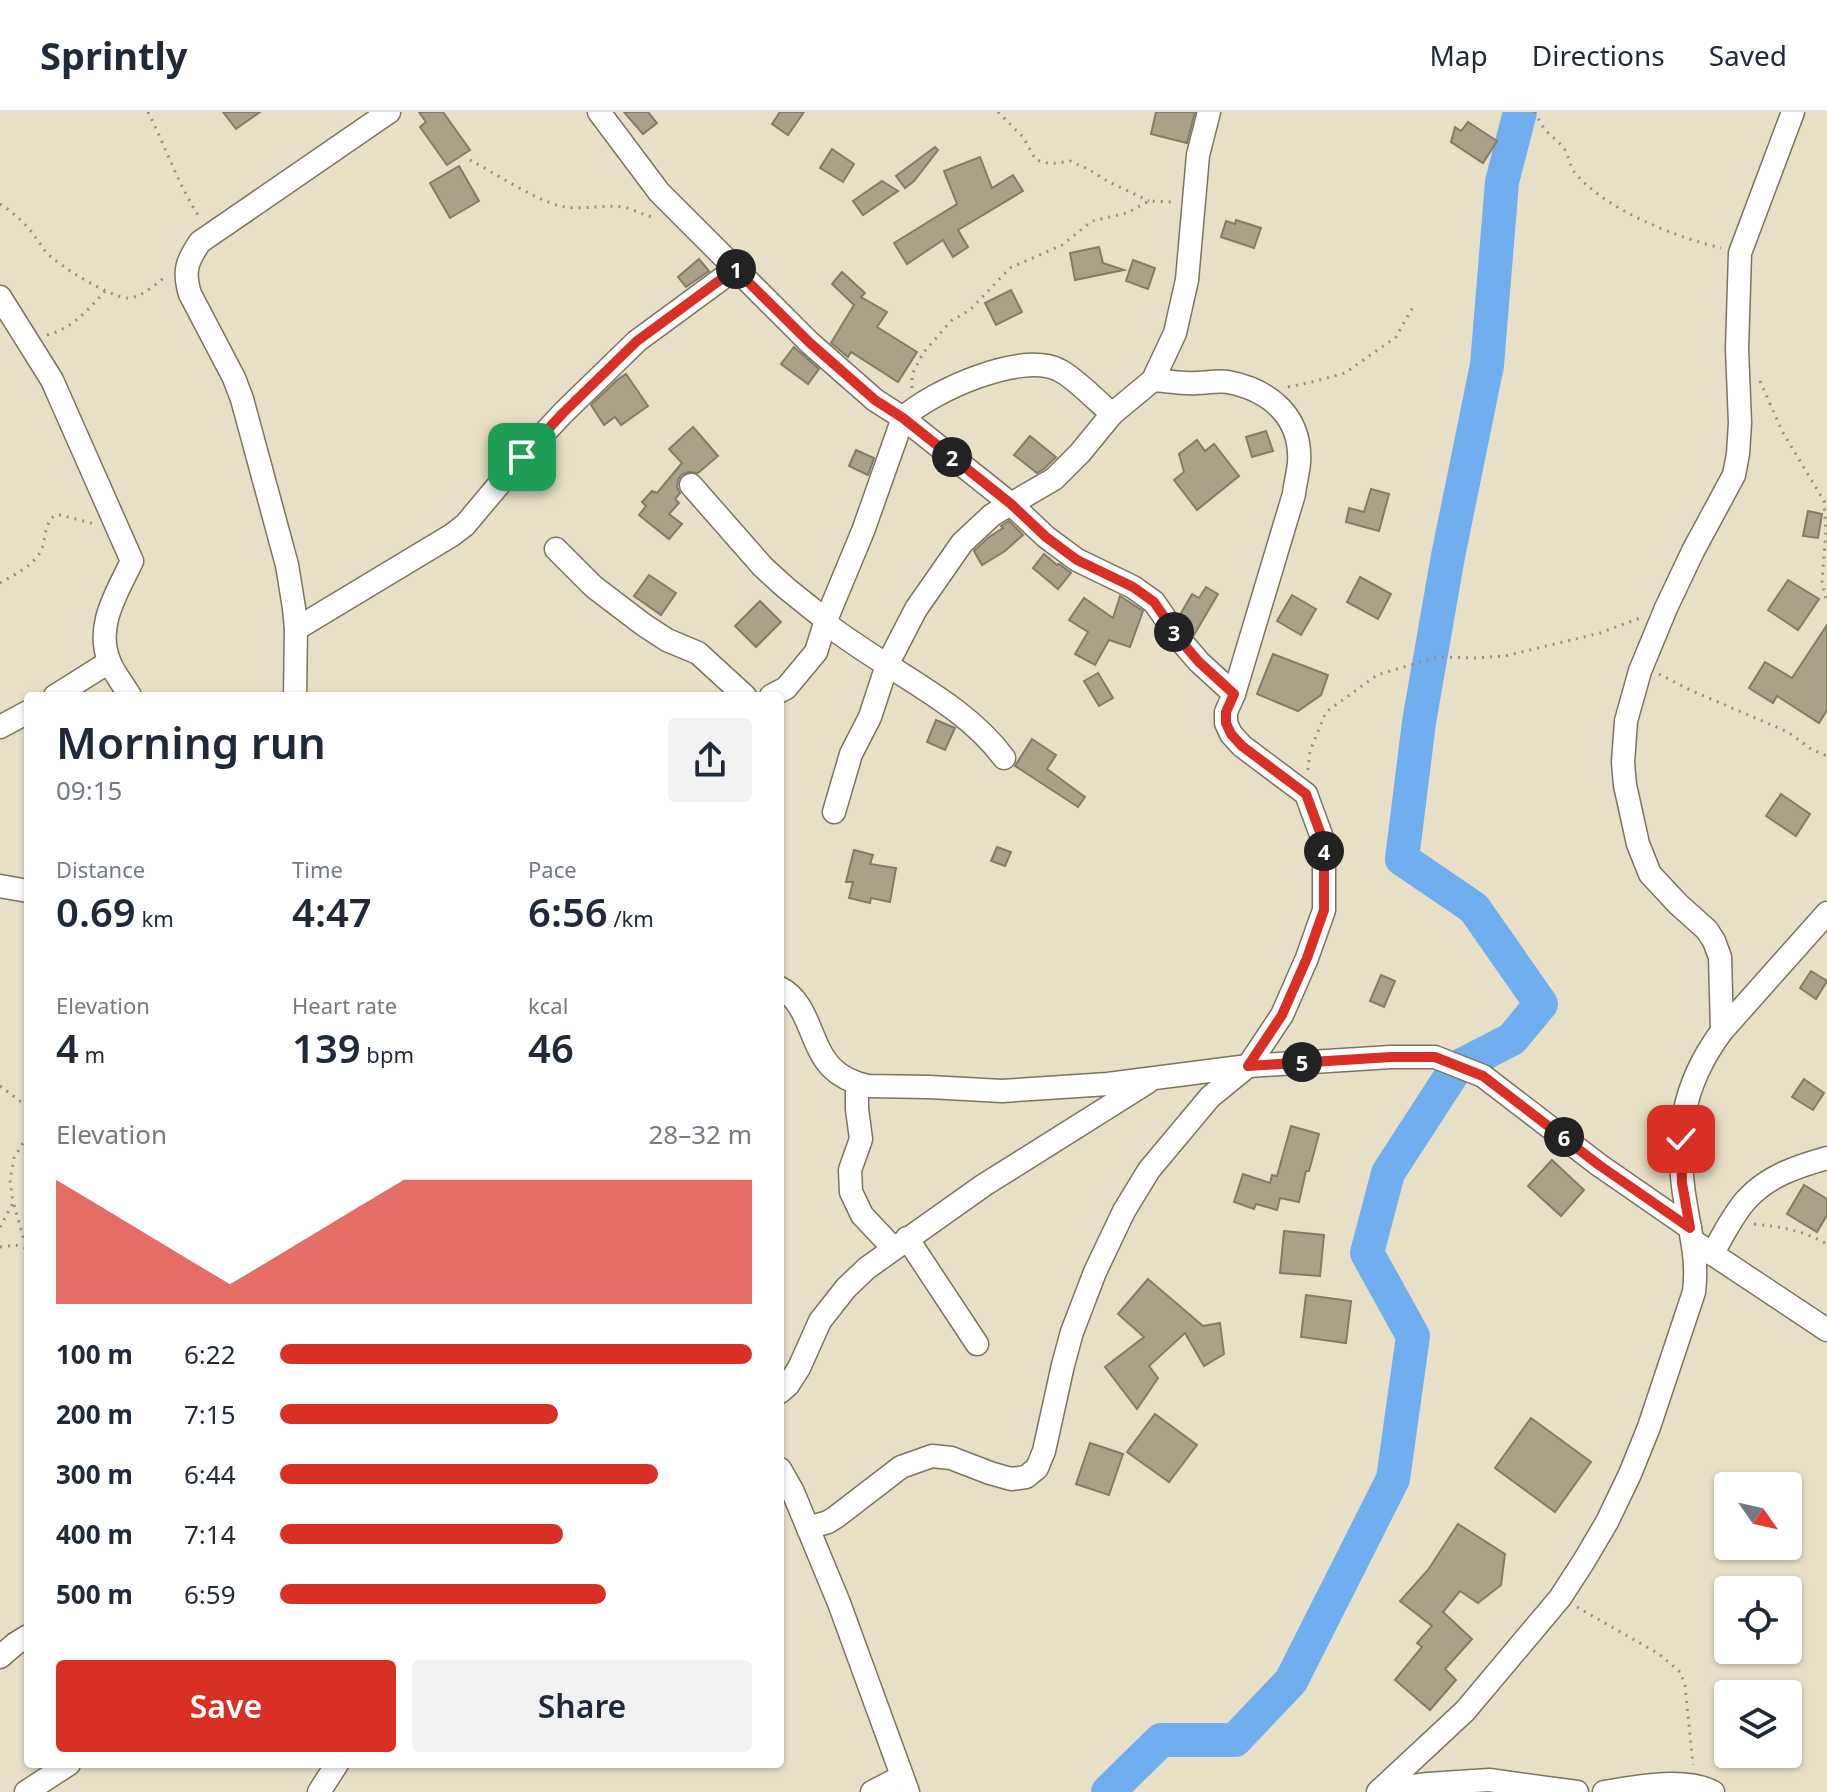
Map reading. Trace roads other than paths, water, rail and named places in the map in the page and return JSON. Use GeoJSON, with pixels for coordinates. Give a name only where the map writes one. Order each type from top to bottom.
{"type":"FeatureCollection","features":[{"type":"Feature","properties":{"kind":"street"},"geometry":{"type":"LineString","coordinates":[[295,692],[296,629],[287,565],[242,399],[190,294],[186,267],[200,242],[389,112]]}},
{"type":"Feature","properties":{"kind":"street"},"geometry":{"type":"LineString","coordinates":[[599,112],[659,192],[810,343],[875,400],[906,414],[1046,537],[1077,560],[1133,587],[1154,602],[1199,662],[1234,694]]}},
{"type":"Feature","properties":{"kind":"street"},"geometry":{"type":"LineString","coordinates":[[834,812],[851,754],[870,717],[887,665],[916,609],[962,543],[992,515],[1054,479],[1112,414],[1153,380],[1175,333],[1187,280],[1198,155],[1209,112]]}},
{"type":"Feature","properties":{"kind":"street"},"geometry":{"type":"LineString","coordinates":[[1722,1031],[1720,957],[1714,941],[1707,930],[1650,874],[1638,844],[1623,762],[1626,721],[1644,662],[1666,608],[1734,475],[1740,423],[1737,349],[1740,253],[1793,112]]}},
{"type":"Feature","properties":{"kind":"street"},"geometry":{"type":"LineString","coordinates":[[296,629],[465,525],[563,413],[637,341],[735,269]]}},
{"type":"Feature","properties":{"kind":"street"},"geometry":{"type":"LineString","coordinates":[[0,297],[52,380],[132,561],[105,621],[104,637],[109,662],[128,692]]}},
{"type":"Feature","properties":{"kind":"street"},"geometry":{"type":"LineString","coordinates":[[778,692],[786,688],[816,652],[906,414],[928,398],[961,382],[1018,366],[1044,365],[1061,371],[1112,414]]}},
{"type":"Feature","properties":{"kind":"street"},"geometry":{"type":"LineString","coordinates":[[808,1528],[828,1522],[901,1467],[932,1456],[951,1458],[1011,1479],[1026,1477],[1037,1468],[1044,1451],[1072,1332],[1095,1272],[1124,1211],[1149,1170],[1210,1097],[1248,1066],[1282,1015],[1324,910],[1324,843],[1306,794],[1242,746],[1226,723],[1226,712],[1294,494],[1299,461],[1297,436],[1279,405],[1261,392],[1226,382],[1194,384],[1153,380]]}},
{"type":"Feature","properties":{"kind":"street"},"geometry":{"type":"LineString","coordinates":[[691,485],[763,567],[786,588],[826,622],[972,722],[1004,758]]}},
{"type":"Feature","properties":{"kind":"street"},"geometry":{"type":"LineString","coordinates":[[556,549],[594,587],[667,640],[698,653],[741,692]]}},
{"type":"Feature","properties":{"kind":"street"},"geometry":{"type":"LineString","coordinates":[[61,692],[109,662]]}},
{"type":"Feature","properties":{"kind":"street"},"geometry":{"type":"LineString","coordinates":[[0,727],[24,714]]}},
{"type":"Feature","properties":{"kind":"street"},"geometry":{"type":"LineString","coordinates":[[0,886],[24,890]]}},
{"type":"Feature","properties":{"kind":"street"},"geometry":{"type":"LineString","coordinates":[[1379,1791],[1465,1711],[1560,1598],[1607,1522],[1649,1427],[1694,1292],[1697,1270],[1682,1183],[1681,1139],[1688,1094],[1708,1050],[1722,1031],[1827,913]]}},
{"type":"Feature","properties":{"kind":"street"},"geometry":{"type":"LineString","coordinates":[[784,990],[793,995],[833,1069],[857,1084],[867,1086],[1002,1091],[1152,1079],[1248,1066],[1435,1057],[1483,1076],[1712,1254],[1827,1330]]}},
{"type":"Feature","properties":{"kind":"street"},"geometry":{"type":"LineString","coordinates":[[784,1388],[799,1368],[820,1321],[846,1288],[867,1268],[984,1185],[1152,1079]]}},
{"type":"Feature","properties":{"kind":"street"},"geometry":{"type":"LineString","coordinates":[[857,1084],[861,1139],[850,1170],[851,1192],[862,1215],[923,1259],[977,1344]]}},
{"type":"Feature","properties":{"kind":"street"},"geometry":{"type":"LineString","coordinates":[[1712,1254],[1748,1198],[1798,1166],[1827,1158]]}},
{"type":"Feature","properties":{"kind":"street"},"geometry":{"type":"LineString","coordinates":[[784,1477],[839,1603],[904,1784],[872,1792]]}},
{"type":"Feature","properties":{"kind":"street"},"geometry":{"type":"LineString","coordinates":[[0,1657],[24,1638]]}},
{"type":"Feature","properties":{"kind":"street"},"geometry":{"type":"LineString","coordinates":[[26,1792],[63,1768]]}},
{"type":"Feature","properties":{"kind":"street"},"geometry":{"type":"LineString","coordinates":[[319,1792],[334,1768]]}},
{"type":"Feature","properties":{"kind":"street"},"geometry":{"type":"LineString","coordinates":[[1379,1791],[1489,1780],[1577,1792]]}},
{"type":"Feature","properties":{"kind":"street"},"geometry":{"type":"LineString","coordinates":[[1604,1792],[1648,1786],[1705,1789]]}},
{"type":"Feature","properties":{"kind":"waterway"},"geometry":{"type":"LineString","coordinates":[[1108,1792],[1161,1740],[1235,1740],[1291,1681],[1393,1479],[1413,1336],[1367,1253],[1388,1173],[1456,1068],[1512,1039],[1541,1004],[1474,908],[1402,859],[1419,722],[1448,556],[1487,365],[1502,182],[1520,112]]}}]}
